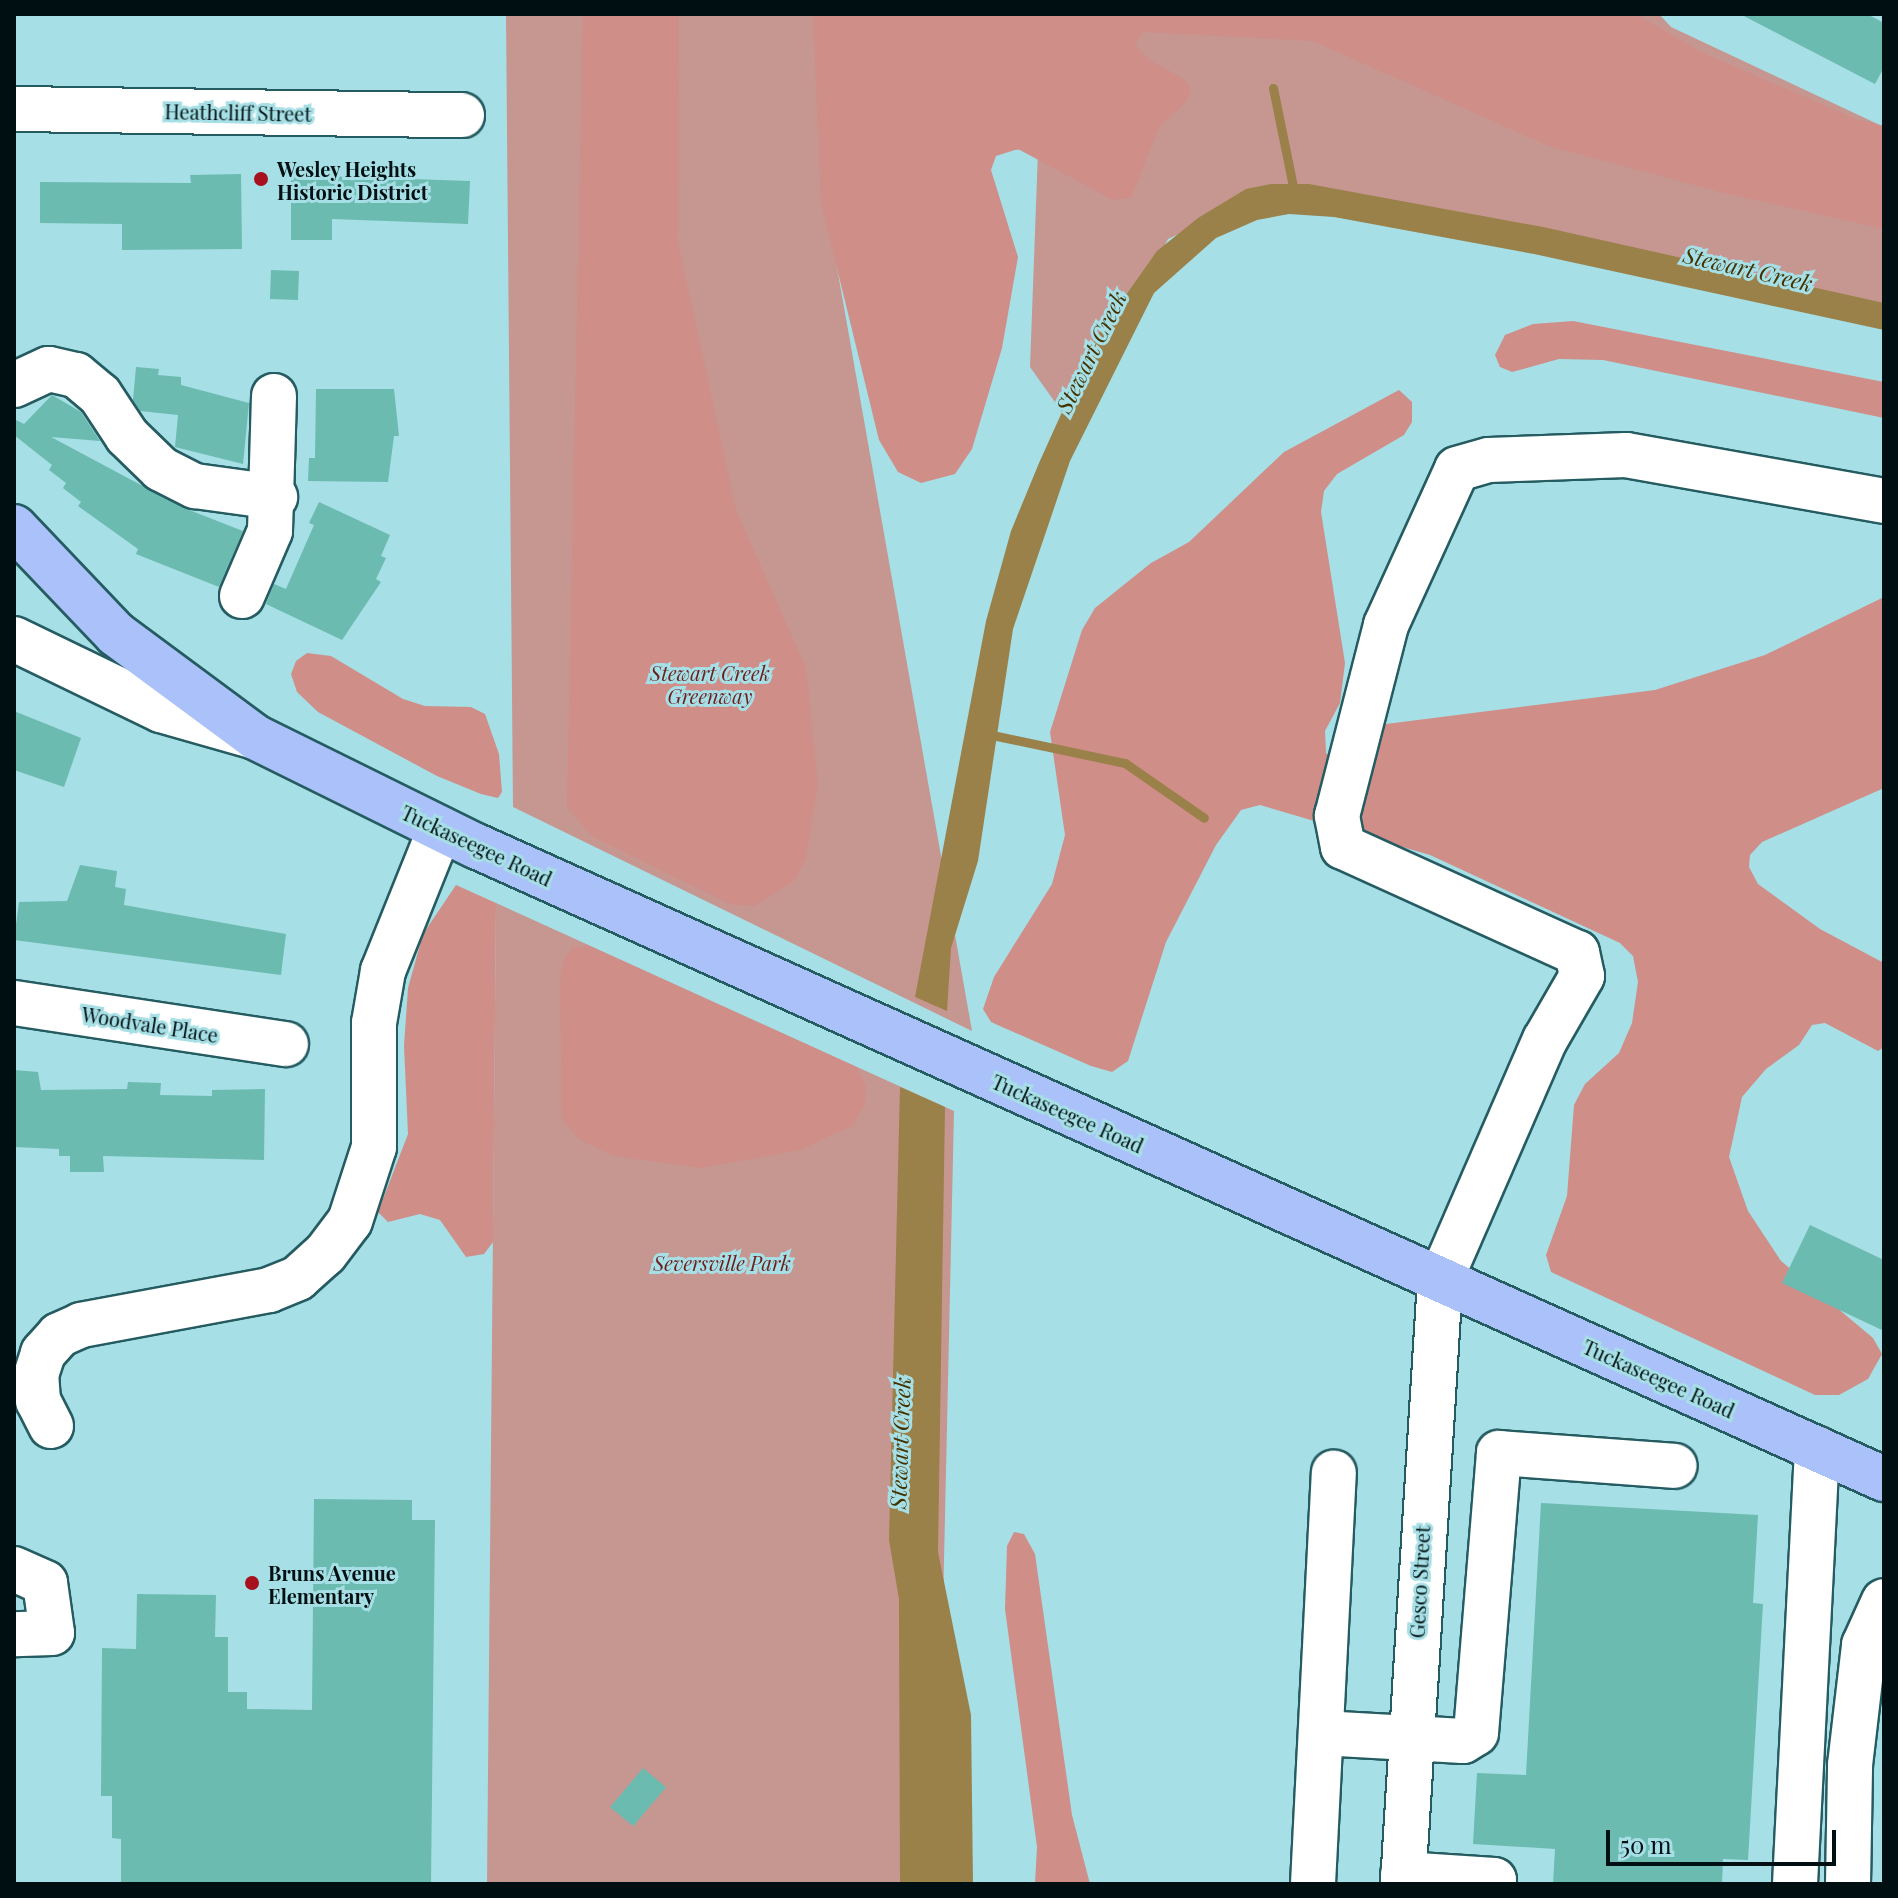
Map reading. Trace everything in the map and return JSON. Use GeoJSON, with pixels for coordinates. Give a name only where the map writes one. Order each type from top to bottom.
{"type":"FeatureCollection","features":[{"type":"Feature","properties":{"kind":"main road","name":"Tuckaseegee Road"},"geometry":{"type":"LineString","coordinates":[[14,527],[116,634],[255,737],[458,838],[1884,1479]]}},
{"type":"Feature","properties":{"kind":"street","name":"Heathcliff Street"},"geometry":{"type":"LineString","coordinates":[[14,109],[462,115]]}},
{"type":"Feature","properties":{"kind":"street"},"geometry":{"type":"LineString","coordinates":[[14,385],[49,369],[76,375],[100,395],[127,436],[161,469],[195,486],[275,497]]}},
{"type":"Feature","properties":{"kind":"street"},"geometry":{"type":"LineString","coordinates":[[242,596],[270,531],[275,497],[274,396]]}},
{"type":"Feature","properties":{"kind":"street","name":"Gesco Street"},"geometry":{"type":"LineString","coordinates":[[1403,1879],[1440,1281],[1545,1040],[1582,976],[1577,953],[1343,847],[1337,816],[1386,625],[1457,469],[1489,460],[1626,455],[1884,501]]}},
{"type":"Feature","properties":{"kind":"street"},"geometry":{"type":"LineString","coordinates":[[14,639],[161,710],[255,737]]}},
{"type":"Feature","properties":{"kind":"street"},"geometry":{"type":"LineString","coordinates":[[51,1426],[38,1401],[36,1375],[43,1353],[59,1335],[81,1325],[269,1290],[298,1278],[325,1254],[350,1221],[374,1147],[374,1023],[383,971],[458,838]]}},
{"type":"Feature","properties":{"kind":"street","name":"Woodvale Place"},"geometry":{"type":"LineString","coordinates":[[14,1003],[286,1044]]}},
{"type":"Feature","properties":{"kind":"street"},"geometry":{"type":"LineString","coordinates":[[1795,1884],[1817,1449]]}},
{"type":"Feature","properties":{"kind":"street"},"geometry":{"type":"LineString","coordinates":[[1321,1733],[1463,1741],[1476,1733],[1499,1453],[1675,1466]]}},
{"type":"Feature","properties":{"kind":"street"},"geometry":{"type":"LineString","coordinates":[[1313,1884],[1334,1473]]}},
{"type":"Feature","properties":{"kind":"street"},"geometry":{"type":"LineString","coordinates":[[14,1569],[45,1583],[51,1596],[33,1634]]}},
{"type":"Feature","properties":{"kind":"street"},"geometry":{"type":"LineString","coordinates":[[1848,1884],[1850,1765],[1864,1645],[1884,1601]]}},
{"type":"Feature","properties":{"kind":"street"},"geometry":{"type":"LineString","coordinates":[[1403,1879],[1494,1880],[1494,1884]]}},
{"type":"Feature","properties":{"kind":"green space","name":"Stewart Creek Greenway"},"geometry":{"type":"Polygon","coordinates":[[[506,14],[1659,14],[1671,27],[1884,127],[1884,320],[1523,240],[1240,205],[1168,239],[1072,426],[1030,367],[1038,151],[845,138],[833,245],[972,1031],[513,807],[506,14]]]}},
{"type":"Feature","properties":{"kind":"green space"},"geometry":{"type":"Polygon","coordinates":[[[583,14],[679,14],[678,242],[736,510],[806,668],[818,786],[806,858],[795,880],[754,906],[729,904],[592,836],[567,807],[583,14]]]}},
{"type":"Feature","properties":{"kind":"green space"},"geometry":{"type":"Polygon","coordinates":[[[813,14],[1636,14],[1701,52],[1856,119],[1884,126],[1884,229],[1720,192],[1549,146],[1313,41],[1143,32],[1135,44],[1144,56],[1185,80],[1191,90],[1185,103],[1159,127],[1131,198],[1113,200],[1018,149],[996,156],[991,170],[1018,257],[1002,348],[972,449],[955,474],[921,483],[898,472],[879,440],[821,203],[813,14]]]}},
{"type":"Feature","properties":{"kind":"green space"},"geometry":{"type":"Polygon","coordinates":[[[1573,321],[1884,382],[1884,418],[1603,360],[1559,359],[1512,372],[1500,367],[1495,355],[1505,335],[1533,324],[1573,321]]]}},
{"type":"Feature","properties":{"kind":"green space"},"geometry":{"type":"Polygon","coordinates":[[[1399,390],[1412,402],[1412,422],[1404,435],[1337,474],[1324,491],[1321,512],[1345,663],[1340,703],[1325,731],[1326,753],[1341,766],[1372,747],[1386,724],[1655,690],[1765,655],[1884,597],[1884,788],[1762,842],[1750,855],[1749,867],[1758,884],[1820,929],[1884,963],[1884,1047],[1878,1051],[1825,1023],[1812,1025],[1799,1045],[1766,1069],[1742,1097],[1729,1157],[1748,1211],[1781,1261],[1873,1338],[1882,1354],[1868,1379],[1839,1395],[1815,1395],[1551,1272],[1546,1255],[1567,1196],[1574,1105],[1585,1084],[1619,1053],[1632,1023],[1638,982],[1633,956],[1620,943],[1430,855],[1260,805],[1241,810],[1216,845],[1166,942],[1128,1061],[1112,1072],[1091,1066],[991,1022],[983,1009],[994,977],[1052,884],[1065,835],[1050,732],[1082,630],[1095,608],[1151,563],[1189,542],[1284,452],[1399,390]]]}},
{"type":"Feature","properties":{"kind":"green space"},"geometry":{"type":"Polygon","coordinates":[[[307,653],[331,656],[403,699],[425,706],[471,707],[485,714],[499,754],[502,792],[498,798],[437,776],[318,712],[297,692],[291,674],[296,661],[307,653]]]}},
{"type":"Feature","properties":{"kind":"green space"},"geometry":{"type":"Polygon","coordinates":[[[456,885],[496,903],[493,1242],[484,1254],[466,1257],[440,1220],[420,1214],[388,1222],[378,1212],[408,1134],[404,1046],[408,988],[423,934],[456,885]]]}},
{"type":"Feature","properties":{"kind":"green space","name":"Seversville Park"},"geometry":{"type":"Polygon","coordinates":[[[496,903],[954,1111],[937,1876],[944,1884],[487,1884],[496,903]]]}},
{"type":"Feature","properties":{"kind":"green space"},"geometry":{"type":"Polygon","coordinates":[[[587,945],[856,1067],[866,1086],[865,1104],[853,1125],[800,1150],[701,1168],[614,1156],[580,1140],[562,1119],[560,985],[563,961],[572,948],[587,945]]]}},
{"type":"Feature","properties":{"kind":"green space"},"geometry":{"type":"Polygon","coordinates":[[[1014,1532],[1024,1534],[1035,1554],[1072,1815],[1090,1884],[1035,1884],[1037,1847],[1005,1609],[1007,1546],[1014,1532]]]}},
{"type":"Feature","properties":{"kind":"water","name":"Stewart Creek"},"geometry":{"type":"Polygon","coordinates":[[[1271,184],[1309,184],[1543,227],[1884,303],[1884,330],[1534,254],[1334,217],[1289,214],[1257,220],[1216,238],[1154,293],[1070,461],[1013,629],[978,861],[951,948],[947,1011],[915,997],[986,621],[1011,531],[1095,339],[1157,251],[1198,218],[1246,189],[1271,184]]]}},
{"type":"Feature","properties":{"kind":"water","name":"Stewart Creek"},"geometry":{"type":"Polygon","coordinates":[[[900,1087],[945,1107],[938,1552],[971,1715],[973,1884],[900,1884],[899,1599],[889,1540],[900,1087]]]}},
{"type":"Feature","properties":{"kind":"building"},"geometry":{"type":"Polygon","coordinates":[[[1740,14],[1867,14],[1884,23],[1884,67],[1875,84],[1740,14]]]}},
{"type":"Feature","properties":{"kind":"building"},"geometry":{"type":"Polygon","coordinates":[[[241,174],[242,249],[122,250],[122,224],[40,223],[40,182],[191,183],[190,175],[241,174]]]}},
{"type":"Feature","properties":{"kind":"building"},"geometry":{"type":"Polygon","coordinates":[[[291,175],[470,181],[468,224],[332,219],[332,240],[291,240],[291,175]]]}},
{"type":"Feature","properties":{"kind":"building"},"geometry":{"type":"Polygon","coordinates":[[[271,270],[299,271],[298,300],[270,299],[271,270]]]}},
{"type":"Feature","properties":{"kind":"building"},"geometry":{"type":"Polygon","coordinates":[[[136,367],[159,369],[158,375],[181,377],[181,385],[249,403],[243,464],[175,447],[178,415],[140,411],[133,400],[136,367]]]}},
{"type":"Feature","properties":{"kind":"building"},"geometry":{"type":"Polygon","coordinates":[[[316,389],[394,389],[399,436],[394,436],[388,482],[308,481],[309,458],[315,458],[316,389]]]}},
{"type":"Feature","properties":{"kind":"building"},"geometry":{"type":"Polygon","coordinates":[[[52,395],[81,412],[100,441],[51,437],[184,508],[243,531],[219,587],[136,554],[138,549],[78,506],[81,502],[63,488],[66,483],[49,470],[52,465],[14,435],[14,419],[24,424],[52,395]]]}},
{"type":"Feature","properties":{"kind":"building"},"geometry":{"type":"Polygon","coordinates":[[[319,502],[390,535],[381,556],[386,558],[376,579],[381,582],[342,640],[266,604],[274,584],[286,589],[314,525],[309,523],[319,502]]]}},
{"type":"Feature","properties":{"kind":"building"},"geometry":{"type":"Polygon","coordinates":[[[14,711],[81,738],[64,787],[14,770],[14,711]]]}},
{"type":"Feature","properties":{"kind":"building"},"geometry":{"type":"Polygon","coordinates":[[[80,865],[117,871],[115,887],[126,889],[124,905],[286,934],[281,975],[14,940],[19,902],[67,901],[80,865]]]}},
{"type":"Feature","properties":{"kind":"building"},"geometry":{"type":"Polygon","coordinates":[[[14,1070],[38,1072],[41,1090],[127,1089],[128,1082],[161,1083],[160,1095],[212,1096],[212,1090],[265,1089],[264,1160],[103,1156],[104,1172],[70,1172],[70,1156],[59,1156],[59,1149],[14,1147],[14,1070]]]}},
{"type":"Feature","properties":{"kind":"building"},"geometry":{"type":"Polygon","coordinates":[[[1810,1225],[1884,1260],[1884,1331],[1782,1283],[1810,1225]]]}},
{"type":"Feature","properties":{"kind":"building"},"geometry":{"type":"Polygon","coordinates":[[[314,1499],[412,1500],[412,1520],[435,1520],[431,1884],[121,1884],[121,1839],[112,1838],[112,1796],[101,1796],[102,1648],[136,1649],[137,1594],[216,1595],[215,1637],[228,1637],[228,1692],[247,1692],[247,1709],[312,1710],[314,1499]]]}},
{"type":"Feature","properties":{"kind":"building"},"geometry":{"type":"Polygon","coordinates":[[[1541,1503],[1758,1515],[1753,1603],[1763,1604],[1748,1860],[1723,1859],[1722,1884],[1553,1884],[1555,1849],[1473,1844],[1477,1773],[1526,1775],[1541,1503]]]}},
{"type":"Feature","properties":{"kind":"building"},"geometry":{"type":"Polygon","coordinates":[[[643,1768],[666,1787],[633,1826],[610,1807],[643,1768]]]}},
{"type":"Feature","properties":{"kind":"waterway"},"geometry":{"type":"LineString","coordinates":[[1273,88],[1295,196]]}},
{"type":"Feature","properties":{"kind":"waterway"},"geometry":{"type":"LineString","coordinates":[[981,737],[992,735],[1125,763],[1204,818]]}},
{"type":"Feature","properties":{"kind":"place","name":"Wesley Heights Historic District"},"geometry":{"type":"Point","coordinates":[261,179]}},
{"type":"Feature","properties":{"kind":"place","name":"Bruns Avenue Elementary"},"geometry":{"type":"Point","coordinates":[252,1583]}}]}
